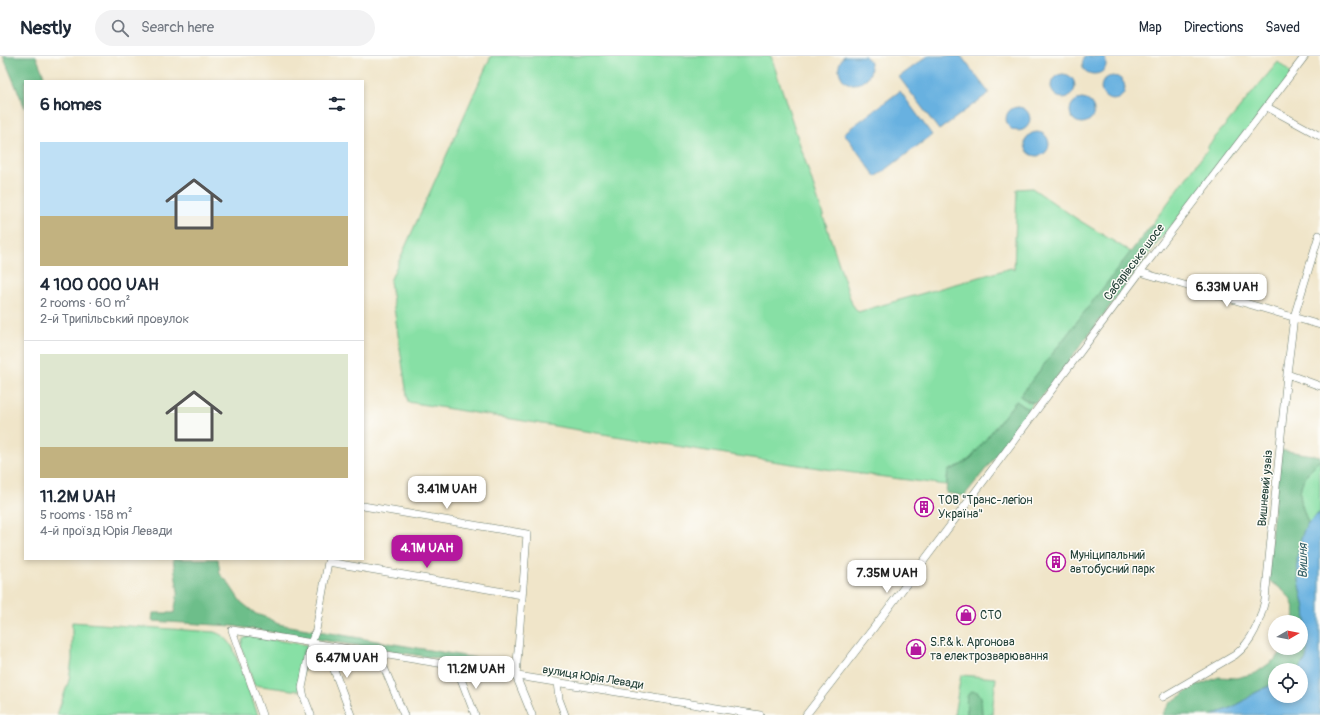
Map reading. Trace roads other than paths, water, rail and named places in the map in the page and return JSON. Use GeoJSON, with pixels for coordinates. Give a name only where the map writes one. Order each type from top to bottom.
{"type":"FeatureCollection","features":[{"type":"Feature","properties":{"kind":"street","name":"Сабарівське шосе"},"geometry":{"type":"LineString","coordinates":[[806,715],[872,630],[1140,272],[1305,56]]}},
{"type":"Feature","properties":{"kind":"street"},"geometry":{"type":"LineString","coordinates":[[1267,107],[1320,136]]}},
{"type":"Feature","properties":{"kind":"street","name":"Вишневий узвіз"},"geometry":{"type":"LineString","coordinates":[[1163,697],[1229,660],[1239,652],[1251,639],[1259,620],[1265,600],[1294,317],[1319,235]]}},
{"type":"Feature","properties":{"kind":"street"},"geometry":{"type":"LineString","coordinates":[[1140,272],[1320,325]]}},
{"type":"Feature","properties":{"kind":"street"},"geometry":{"type":"LineString","coordinates":[[1287,374],[1320,386]]}},
{"type":"Feature","properties":{"kind":"street"},"geometry":{"type":"LineString","coordinates":[[364,506],[527,534],[516,676],[532,715]]}},
{"type":"Feature","properties":{"kind":"street"},"geometry":{"type":"LineString","coordinates":[[311,715],[302,688],[311,642],[316,630],[328,562],[522,595]]}},
{"type":"Feature","properties":{"kind":"street","name":"вулиця Юрія Левади"},"geometry":{"type":"LineString","coordinates":[[262,715],[232,630],[760,715]]}},
{"type":"Feature","properties":{"kind":"street"},"geometry":{"type":"LineString","coordinates":[[329,646],[328,654],[351,715]]}},
{"type":"Feature","properties":{"kind":"street"},"geometry":{"type":"LineString","coordinates":[[384,654],[383,666],[404,715]]}},
{"type":"Feature","properties":{"kind":"street"},"geometry":{"type":"LineString","coordinates":[[463,667],[461,679],[475,715]]}},
{"type":"Feature","properties":{"kind":"street"},"geometry":{"type":"LineString","coordinates":[[557,682],[559,700],[565,715]]}},
{"type":"Feature","properties":{"kind":"water"},"geometry":{"type":"Polygon","coordinates":[[[844,56],[865,56],[870,63],[871,70],[868,77],[857,84],[850,84],[844,81],[840,74],[839,67],[844,56]]]}},
{"type":"Feature","properties":{"kind":"water"},"geometry":{"type":"Polygon","coordinates":[[[928,56],[961,56],[989,93],[939,130],[899,77],[928,56]]]}},
{"type":"Feature","properties":{"kind":"water"},"geometry":{"type":"Polygon","coordinates":[[[1085,56],[1104,56],[1106,64],[1104,70],[1100,73],[1088,73],[1084,70],[1083,64],[1085,56]]]}},
{"type":"Feature","properties":{"kind":"water"},"geometry":{"type":"Polygon","coordinates":[[[1063,74],[1071,78],[1075,86],[1071,94],[1063,98],[1055,94],[1051,86],[1055,78],[1063,74]]]}},
{"type":"Feature","properties":{"kind":"water"},"geometry":{"type":"Polygon","coordinates":[[[1113,76],[1121,80],[1125,88],[1121,96],[1113,100],[1105,96],[1101,88],[1105,80],[1113,76]]]}},
{"type":"Feature","properties":{"kind":"water"},"geometry":{"type":"Polygon","coordinates":[[[900,91],[932,135],[876,177],[844,133],[900,91]]]}},
{"type":"Feature","properties":{"kind":"water"},"geometry":{"type":"Polygon","coordinates":[[[1082,99],[1090,103],[1094,111],[1090,119],[1082,123],[1074,119],[1070,111],[1074,103],[1082,99]]]}},
{"type":"Feature","properties":{"kind":"water"},"geometry":{"type":"Polygon","coordinates":[[[1018,107],[1026,111],[1030,119],[1026,127],[1018,131],[1010,127],[1006,119],[1010,111],[1018,107]]]}},
{"type":"Feature","properties":{"kind":"water"},"geometry":{"type":"Polygon","coordinates":[[[1037,132],[1045,136],[1049,144],[1045,152],[1037,156],[1029,152],[1025,144],[1029,136],[1037,132]]]}},
{"type":"Feature","properties":{"kind":"water","name":"Вишня"},"geometry":{"type":"Polygon","coordinates":[[[1320,512],[1320,715],[1213,715],[1231,708],[1268,686],[1268,703],[1308,703],[1308,663],[1303,663],[1307,655],[1308,655],[1308,615],[1306,615],[1298,576],[1297,558],[1301,538],[1308,523],[1320,512]]]}},
{"type":"Feature","properties":{"kind":"place","name":"ТОВ \"Транс-легіон Україна\""},"geometry":{"type":"Point","coordinates":[924,507]}},
{"type":"Feature","properties":{"kind":"place","name":"Муніципальний автобусний парк"},"geometry":{"type":"Point","coordinates":[1056,562]}},
{"type":"Feature","properties":{"kind":"place","name":"СТО"},"geometry":{"type":"Point","coordinates":[966,615]}},
{"type":"Feature","properties":{"kind":"place","name":"S.P.& k. Аргонова та електрозварювання"},"geometry":{"type":"Point","coordinates":[916,649]}}]}
